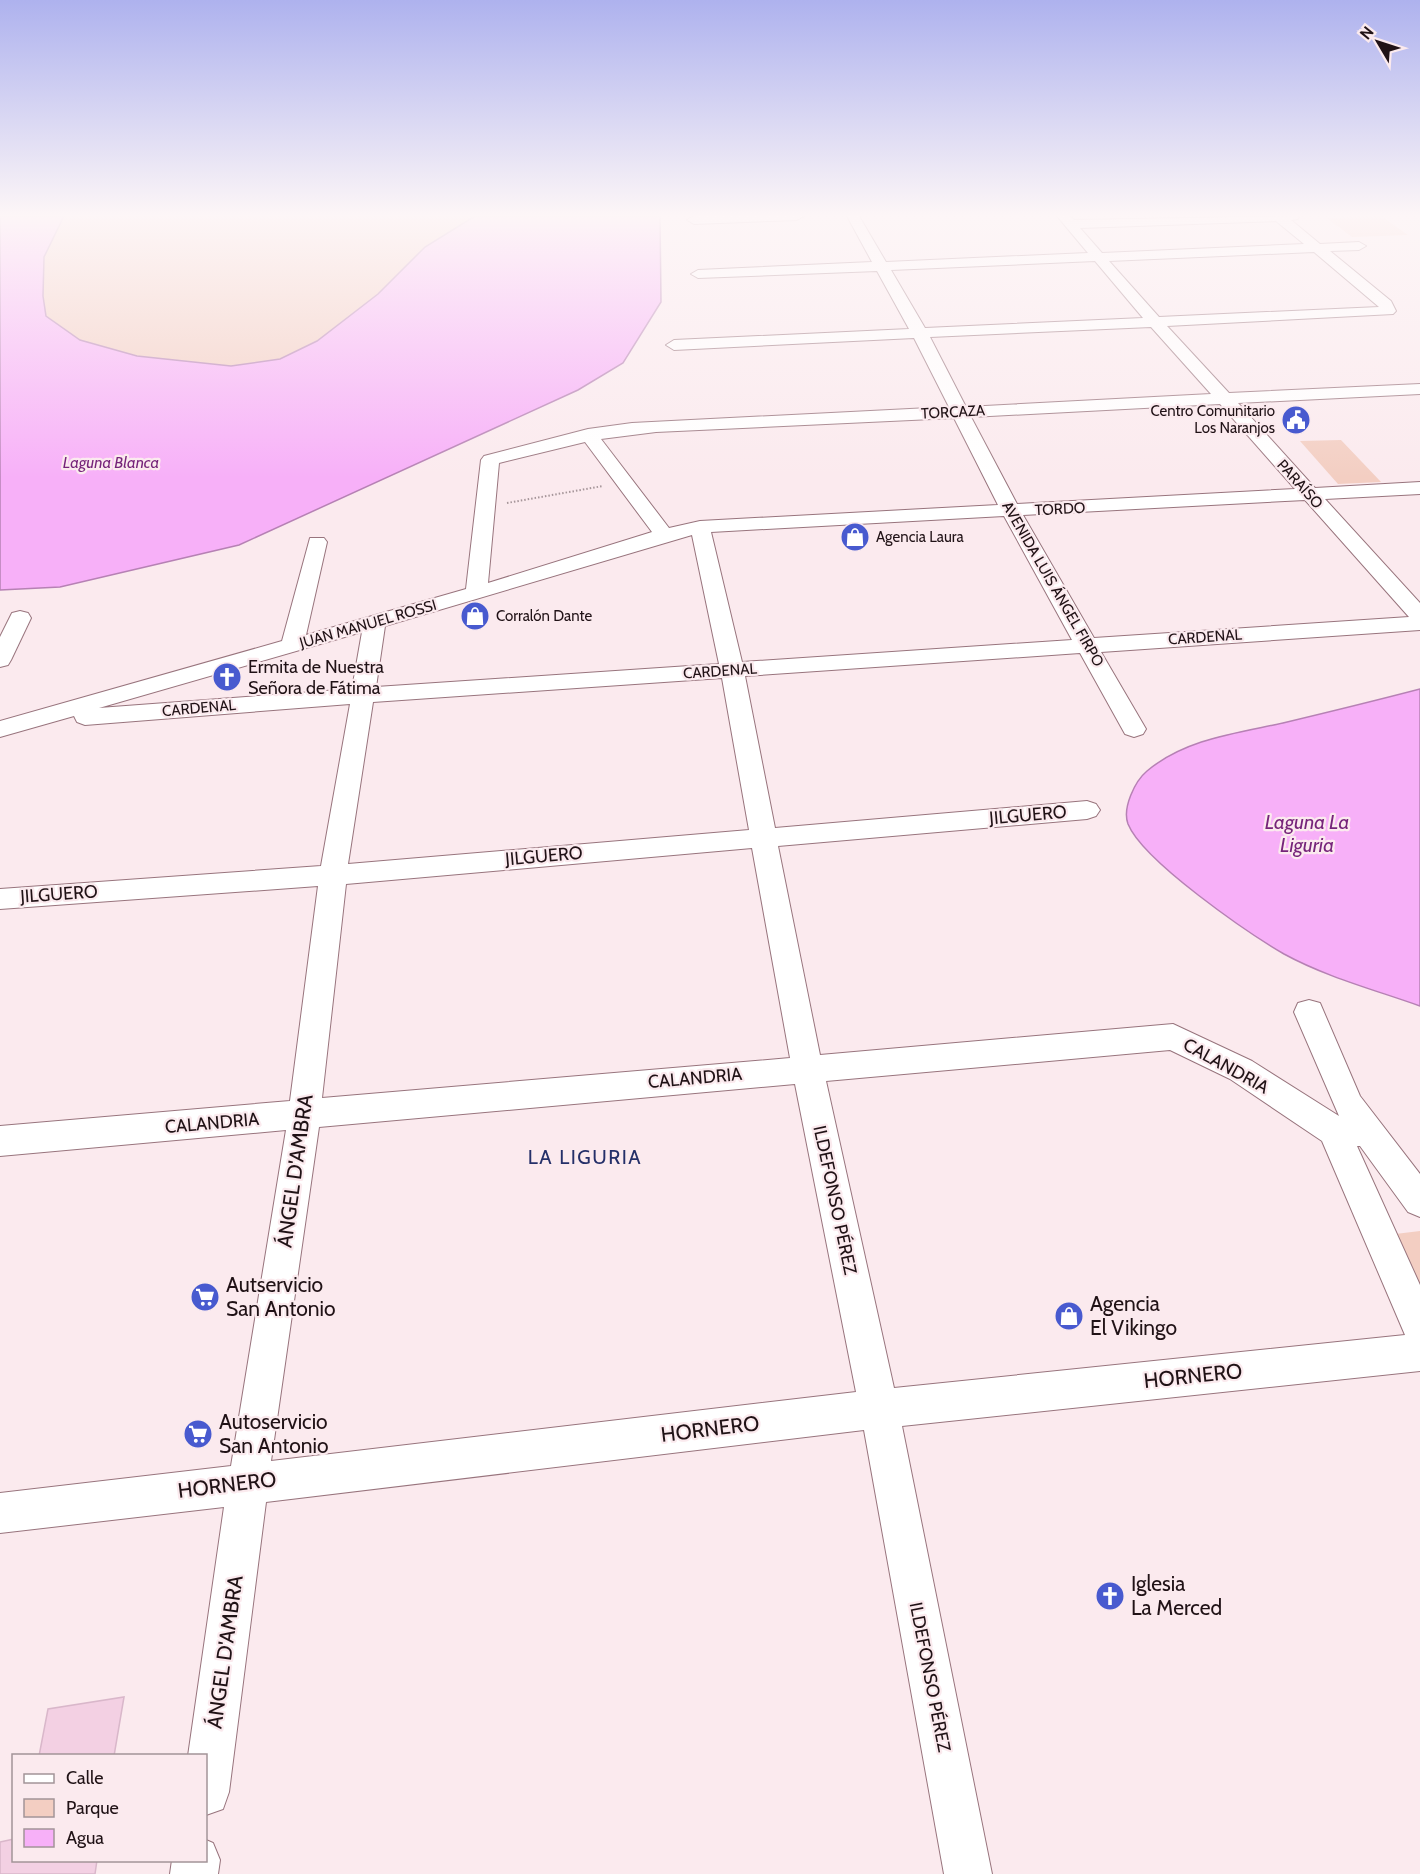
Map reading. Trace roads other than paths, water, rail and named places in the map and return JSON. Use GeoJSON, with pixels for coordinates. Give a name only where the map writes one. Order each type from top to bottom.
{"type":"FeatureCollection","features":[{"type":"Feature","properties":{"kind":"street","name":"AVENIDA LUIS ÁNGEL FIRPO"},"geometry":{"type":"LineString","coordinates":[[903,303],[1011,512],[1134,729]]}},
{"type":"Feature","properties":{"kind":"street","name":"PARAÍSO"},"geometry":{"type":"LineString","coordinates":[[1139,303],[1420,616]]}},
{"type":"Feature","properties":{"kind":"street"},"geometry":{"type":"LineString","coordinates":[[674,345],[1388,310],[1385,303]]}},
{"type":"Feature","properties":{"kind":"street","name":"TORCAZA"},"geometry":{"type":"LineString","coordinates":[[477,593],[490,460],[588,434],[644,426],[1420,389]]}},
{"type":"Feature","properties":{"kind":"street"},"geometry":{"type":"LineString","coordinates":[[588,434],[664,535]]}},
{"type":"Feature","properties":{"kind":"street","name":"TORDO"},"geometry":{"type":"LineString","coordinates":[[700,527],[982,510],[1011,512],[1420,488]]}},
{"type":"Feature","properties":{"kind":"street","name":"JUAN MANUEL ROSSI"},"geometry":{"type":"LineString","coordinates":[[10,725],[477,593],[664,535],[700,527]]}},
{"type":"Feature","properties":{"kind":"street","name":"ILDEFONSO PÉREZ"},"geometry":{"type":"LineString","coordinates":[[700,527],[732,670],[807,1068],[879,1409],[968,1874]]}},
{"type":"Feature","properties":{"kind":"street"},"geometry":{"type":"LineString","coordinates":[[292,645],[317,542]]}},
{"type":"Feature","properties":{"kind":"street"},"geometry":{"type":"LineString","coordinates":[[0,660],[20,618]]}},
{"type":"Feature","properties":{"kind":"street","name":"ÁNGEL D'AMBRA"},"geometry":{"type":"LineString","coordinates":[[207,1785],[248,1483],[304,1116],[333,875],[365,695],[375,622]]}},
{"type":"Feature","properties":{"kind":"street","name":"CARDENAL"},"geometry":{"type":"LineString","coordinates":[[10,725],[365,695],[1420,623]]}},
{"type":"Feature","properties":{"kind":"street","name":"JILGUERO"},"geometry":{"type":"LineString","coordinates":[[0,898],[333,875],[1087,810]]}},
{"type":"Feature","properties":{"kind":"street"},"geometry":{"type":"LineString","coordinates":[[1309,1012],[1348,1104],[1350,1132],[1420,1327]]}},
{"type":"Feature","properties":{"kind":"street","name":"CALANDRIA"},"geometry":{"type":"LineString","coordinates":[[0,1141],[304,1116],[807,1068],[1173,1037],[1241,1070],[1350,1132]]}},
{"type":"Feature","properties":{"kind":"street"},"geometry":{"type":"LineString","coordinates":[[1350,1132],[1420,1202]]}},
{"type":"Feature","properties":{"kind":"street","name":"HORNERO"},"geometry":{"type":"LineString","coordinates":[[0,1513],[879,1409],[1420,1352]]}},
{"type":"Feature","properties":{"kind":"water","name":"Laguna Blanca"},"geometry":{"type":"Polygon","coordinates":[[[0,303],[44,303],[46,316],[80,340],[137,356],[231,366],[280,359],[317,341],[366,303],[660,303],[623,363],[578,390],[239,545],[60,587],[0,590],[0,303]]]}},
{"type":"Feature","properties":{"kind":"water","name":"Laguna La Liguria"},"geometry":{"type":"Polygon","coordinates":[[[1420,689],[1420,1006],[1317,970],[1284,954],[1223,913],[1174,876],[1138,839],[1128,824],[1128,803],[1142,775],[1178,751],[1230,734],[1420,689]]]}},
{"type":"Feature","properties":{"kind":"place","name":"Centro Comunitario Los Naranjos"},"geometry":{"type":"Point","coordinates":[1296,420]}},
{"type":"Feature","properties":{"kind":"place","name":"Agencia Laura"},"geometry":{"type":"Point","coordinates":[855,537]}},
{"type":"Feature","properties":{"kind":"place","name":"Corralón Dante"},"geometry":{"type":"Point","coordinates":[475,616]}},
{"type":"Feature","properties":{"kind":"place","name":"Ermita de Nuestra Señora de Fátima"},"geometry":{"type":"Point","coordinates":[227,677]}},
{"type":"Feature","properties":{"kind":"place","name":"Autservicio San Antonio"},"geometry":{"type":"Point","coordinates":[205,1297]}},
{"type":"Feature","properties":{"kind":"place","name":"Agencia El Vikingo"},"geometry":{"type":"Point","coordinates":[1069,1316]}},
{"type":"Feature","properties":{"kind":"place","name":"Autoservicio San Antonio"},"geometry":{"type":"Point","coordinates":[198,1434]}},
{"type":"Feature","properties":{"kind":"place","name":"Iglesia La Merced"},"geometry":{"type":"Point","coordinates":[1110,1596]}},
{"type":"Feature","properties":{"kind":"district","name":"LA LIGURIA"},"geometry":{"type":"Point","coordinates":[585,1157]}}]}
